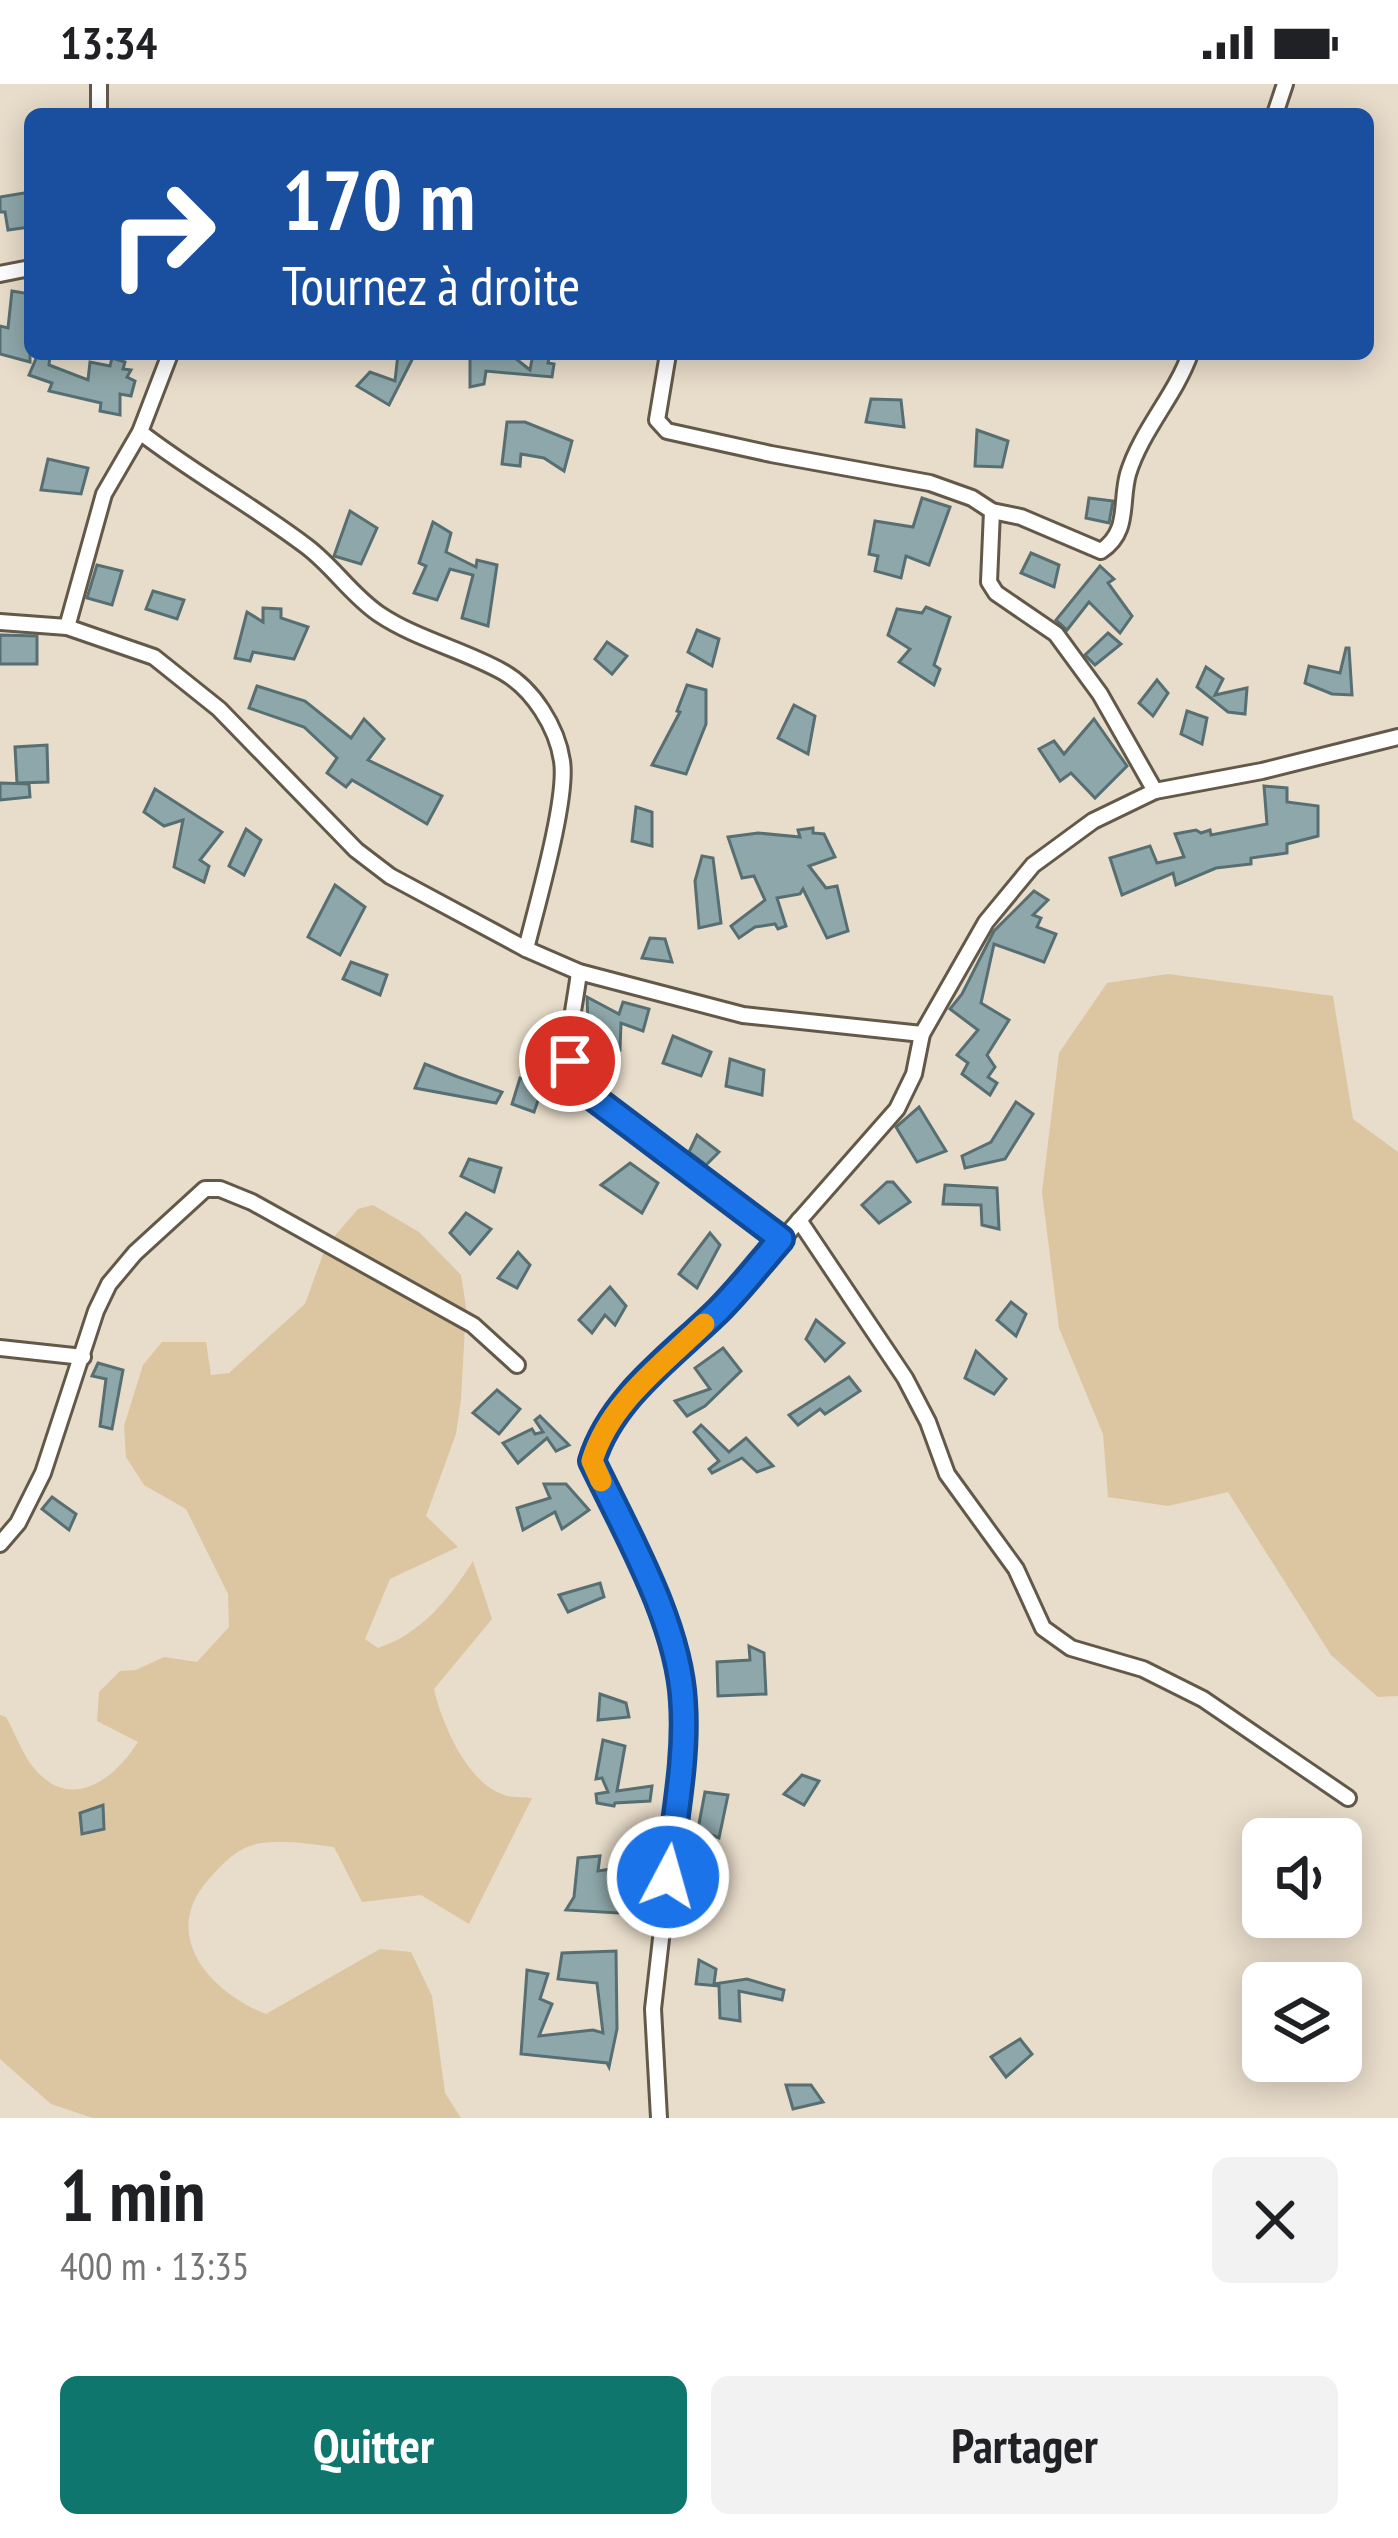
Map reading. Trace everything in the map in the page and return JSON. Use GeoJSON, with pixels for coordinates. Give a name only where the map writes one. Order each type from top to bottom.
{"type":"FeatureCollection","features":[{"type":"Feature","properties":{"kind":"street"},"geometry":{"type":"LineString","coordinates":[[68,627],[104,494],[140,432],[168,360]]}},
{"type":"Feature","properties":{"kind":"street"},"geometry":{"type":"LineString","coordinates":[[667,360],[657,420],[668,430],[930,483],[1101,551],[1119,532],[1127,507],[1129,470],[1187,360]]}},
{"type":"Feature","properties":{"kind":"street"},"geometry":{"type":"LineString","coordinates":[[140,432],[317,554],[381,616],[504,673],[532,693],[559,746],[563,766],[526,949]]}},
{"type":"Feature","properties":{"kind":"street"},"geometry":{"type":"LineString","coordinates":[[992,511],[988,582],[996,593],[1056,634],[1100,694],[1155,791]]}},
{"type":"Feature","properties":{"kind":"street"},"geometry":{"type":"LineString","coordinates":[[0,622],[68,627],[154,657],[219,709],[356,850],[390,876],[526,949],[579,972],[743,1015],[922,1034]]}},
{"type":"Feature","properties":{"kind":"street"},"geometry":{"type":"LineString","coordinates":[[658,2118],[653,2009],[683,1745],[683,1698],[667,1630],[592,1461],[599,1438],[626,1400],[723,1306],[897,1109],[914,1074],[922,1034],[986,922],[1033,865],[1093,821],[1155,791],[1262,771],[1398,737]]}},
{"type":"Feature","properties":{"kind":"street"},"geometry":{"type":"LineString","coordinates":[[579,972],[570,1061],[574,1076],[632,1130],[677,1157],[781,1239]]}},
{"type":"Feature","properties":{"kind":"street"},"geometry":{"type":"LineString","coordinates":[[0,1544],[44,1473],[109,1284],[198,1192],[220,1189],[252,1202],[473,1325],[518,1365]]}},
{"type":"Feature","properties":{"kind":"street"},"geometry":{"type":"LineString","coordinates":[[799,1220],[905,1378],[947,1474],[1016,1569],[1043,1628],[1071,1648],[1143,1669],[1203,1699],[1348,1798]]}},
{"type":"Feature","properties":{"kind":"street"},"geometry":{"type":"LineString","coordinates":[[0,1348],[83,1357]]}},
{"type":"Feature","properties":{"kind":"shaded area"},"geometry":{"type":"Polygon","coordinates":[[[1168,974],[1333,996],[1353,1119],[1398,1152],[1398,1696],[1378,1697],[1331,1655],[1228,1492],[1168,1506],[1108,1497],[1103,1434],[1059,1328],[1042,1192],[1059,1053],[1107,983],[1168,974]]]}},
{"type":"Feature","properties":{"kind":"shaded area"},"geometry":{"type":"Polygon","coordinates":[[[373,1205],[419,1232],[461,1275],[466,1307],[456,1434],[426,1516],[458,1547],[390,1579],[365,1639],[378,1648],[408,1634],[444,1601],[473,1561],[492,1619],[434,1689],[449,1734],[478,1777],[505,1795],[532,1798],[469,1924],[421,1895],[362,1902],[334,1847],[276,1842],[243,1849],[208,1880],[194,1901],[190,1941],[211,1977],[246,2005],[266,2014],[380,1949],[411,1952],[432,1996],[445,2093],[461,2118],[93,2118],[51,2104],[0,2059],[0,1715],[6,1717],[29,1761],[47,1781],[62,1788],[90,1786],[117,1768],[138,1742],[97,1721],[99,1692],[120,1671],[136,1670],[164,1657],[197,1662],[229,1627],[228,1594],[186,1509],[144,1485],[126,1457],[124,1426],[143,1365],[162,1342],[206,1342],[211,1375],[229,1373],[305,1304],[326,1246],[358,1209],[373,1205]]]}},
{"type":"Feature","properties":{"kind":"building"},"geometry":{"type":"Polygon","coordinates":[[[24,193],[24,228],[8,230],[0,197],[24,193]]]}},
{"type":"Feature","properties":{"kind":"building"},"geometry":{"type":"Polygon","coordinates":[[[12,291],[24,293],[24,360],[30,362],[0,354],[0,326],[8,328],[12,291]]]}},
{"type":"Feature","properties":{"kind":"building"},"geometry":{"type":"Polygon","coordinates":[[[35,360],[49,360],[49,365],[88,380],[90,362],[110,366],[112,360],[118,360],[125,362],[123,369],[131,370],[127,377],[135,381],[131,396],[120,394],[120,415],[100,411],[101,403],[49,391],[52,383],[29,375],[35,360]]]}},
{"type":"Feature","properties":{"kind":"building"},"geometry":{"type":"Polygon","coordinates":[[[397,360],[412,360],[389,405],[357,386],[370,372],[395,381],[397,360]]]}},
{"type":"Feature","properties":{"kind":"building"},"geometry":{"type":"Polygon","coordinates":[[[470,360],[518,360],[530,370],[532,360],[554,364],[552,377],[486,371],[484,384],[470,387],[470,360]]]}},
{"type":"Feature","properties":{"kind":"building"},"geometry":{"type":"Polygon","coordinates":[[[871,399],[901,400],[904,427],[866,422],[871,399]]]}},
{"type":"Feature","properties":{"kind":"building"},"geometry":{"type":"Polygon","coordinates":[[[507,422],[525,422],[572,441],[564,471],[544,458],[521,454],[520,466],[502,464],[507,422]]]}},
{"type":"Feature","properties":{"kind":"building"},"geometry":{"type":"Polygon","coordinates":[[[977,430],[1008,441],[1002,467],[975,466],[977,430]]]}},
{"type":"Feature","properties":{"kind":"building"},"geometry":{"type":"Polygon","coordinates":[[[48,459],[88,468],[81,494],[41,490],[48,459]]]}},
{"type":"Feature","properties":{"kind":"building"},"geometry":{"type":"Polygon","coordinates":[[[922,498],[950,507],[929,565],[906,556],[901,578],[875,571],[878,556],[869,554],[875,521],[913,527],[922,498]]]}},
{"type":"Feature","properties":{"kind":"building"},"geometry":{"type":"Polygon","coordinates":[[[1089,498],[1113,501],[1109,523],[1086,518],[1089,498]]]}},
{"type":"Feature","properties":{"kind":"building"},"geometry":{"type":"Polygon","coordinates":[[[350,511],[377,528],[361,564],[334,556],[350,511]]]}},
{"type":"Feature","properties":{"kind":"building"},"geometry":{"type":"Polygon","coordinates":[[[433,522],[451,533],[446,552],[476,567],[477,560],[497,565],[488,626],[462,618],[473,575],[450,569],[437,600],[414,593],[426,566],[419,563],[433,522]]]}},
{"type":"Feature","properties":{"kind":"building"},"geometry":{"type":"Polygon","coordinates":[[[1031,553],[1059,565],[1054,587],[1021,573],[1031,553]]]}},
{"type":"Feature","properties":{"kind":"building"},"geometry":{"type":"Polygon","coordinates":[[[97,565],[122,571],[112,605],[87,598],[97,565]]]}},
{"type":"Feature","properties":{"kind":"building"},"geometry":{"type":"Polygon","coordinates":[[[1100,566],[1114,579],[1108,583],[1132,616],[1120,633],[1089,602],[1067,630],[1056,620],[1100,566]]]}},
{"type":"Feature","properties":{"kind":"building"},"geometry":{"type":"Polygon","coordinates":[[[153,591],[184,600],[177,619],[146,609],[153,591]]]}},
{"type":"Feature","properties":{"kind":"building"},"geometry":{"type":"Polygon","coordinates":[[[926,607],[950,617],[934,665],[940,669],[934,685],[899,662],[910,649],[888,635],[897,609],[922,613],[926,607]]]}},
{"type":"Feature","properties":{"kind":"building"},"geometry":{"type":"Polygon","coordinates":[[[263,608],[281,609],[281,618],[308,627],[294,659],[253,652],[250,661],[235,658],[247,612],[263,622],[263,608]]]}},
{"type":"Feature","properties":{"kind":"building"},"geometry":{"type":"Polygon","coordinates":[[[697,630],[719,639],[712,666],[688,652],[697,630]]]}},
{"type":"Feature","properties":{"kind":"building"},"geometry":{"type":"Polygon","coordinates":[[[1108,633],[1121,644],[1095,665],[1085,655],[1108,633]]]}},
{"type":"Feature","properties":{"kind":"building"},"geometry":{"type":"Polygon","coordinates":[[[0,635],[37,636],[37,664],[0,664],[0,635]]]}},
{"type":"Feature","properties":{"kind":"building"},"geometry":{"type":"Polygon","coordinates":[[[607,642],[627,656],[612,674],[595,659],[607,642]]]}},
{"type":"Feature","properties":{"kind":"building"},"geometry":{"type":"Polygon","coordinates":[[[1346,648],[1352,695],[1332,694],[1305,683],[1309,666],[1340,673],[1346,648]]]}},
{"type":"Feature","properties":{"kind":"building"},"geometry":{"type":"Polygon","coordinates":[[[1206,667],[1223,679],[1215,695],[1247,688],[1245,714],[1228,712],[1197,687],[1206,667]]]}},
{"type":"Feature","properties":{"kind":"building"},"geometry":{"type":"Polygon","coordinates":[[[1157,680],[1168,693],[1153,716],[1139,703],[1157,680]]]}},
{"type":"Feature","properties":{"kind":"building"},"geometry":{"type":"Polygon","coordinates":[[[687,685],[706,690],[706,724],[686,774],[652,765],[680,712],[687,685]]]}},
{"type":"Feature","properties":{"kind":"building"},"geometry":{"type":"Polygon","coordinates":[[[257,686],[305,701],[351,738],[364,719],[384,739],[368,760],[442,796],[427,824],[352,780],[346,787],[327,773],[337,758],[304,727],[249,708],[257,686]]]}},
{"type":"Feature","properties":{"kind":"building"},"geometry":{"type":"Polygon","coordinates":[[[794,705],[815,716],[808,754],[778,738],[794,705]]]}},
{"type":"Feature","properties":{"kind":"building"},"geometry":{"type":"Polygon","coordinates":[[[1187,711],[1207,718],[1202,744],[1181,734],[1187,711]]]}},
{"type":"Feature","properties":{"kind":"building"},"geometry":{"type":"Polygon","coordinates":[[[1094,719],[1127,766],[1095,798],[1071,773],[1060,781],[1039,749],[1054,741],[1064,754],[1094,719]]]}},
{"type":"Feature","properties":{"kind":"building"},"geometry":{"type":"Polygon","coordinates":[[[47,745],[48,782],[17,783],[15,747],[47,745]]]}},
{"type":"Feature","properties":{"kind":"building"},"geometry":{"type":"Polygon","coordinates":[[[0,783],[29,784],[30,797],[0,800],[0,783]]]}},
{"type":"Feature","properties":{"kind":"building"},"geometry":{"type":"Polygon","coordinates":[[[1264,786],[1287,788],[1287,802],[1318,806],[1318,836],[1287,844],[1287,853],[1251,858],[1251,864],[1216,868],[1176,885],[1173,873],[1122,895],[1110,858],[1150,846],[1157,863],[1184,857],[1175,834],[1210,830],[1211,835],[1267,824],[1264,786]]]}},
{"type":"Feature","properties":{"kind":"building"},"geometry":{"type":"Polygon","coordinates":[[[155,789],[222,832],[200,860],[209,866],[204,882],[174,867],[183,820],[164,826],[144,812],[155,789]]]}},
{"type":"Feature","properties":{"kind":"building"},"geometry":{"type":"Polygon","coordinates":[[[636,807],[652,812],[652,846],[632,841],[636,807]]]}},
{"type":"Feature","properties":{"kind":"building"},"geometry":{"type":"Polygon","coordinates":[[[813,828],[813,833],[824,834],[835,857],[809,866],[826,888],[837,886],[848,931],[827,938],[803,889],[800,894],[777,898],[786,926],[755,927],[739,938],[731,926],[765,900],[754,876],[742,878],[728,837],[758,833],[800,837],[798,830],[813,828]]]}},
{"type":"Feature","properties":{"kind":"building"},"geometry":{"type":"Polygon","coordinates":[[[246,829],[261,840],[244,875],[229,866],[246,829]]]}},
{"type":"Feature","properties":{"kind":"building"},"geometry":{"type":"Polygon","coordinates":[[[702,856],[713,858],[721,923],[699,928],[695,881],[702,856]]]}},
{"type":"Feature","properties":{"kind":"building"},"geometry":{"type":"Polygon","coordinates":[[[335,885],[365,907],[340,955],[308,937],[335,885]]]}},
{"type":"Feature","properties":{"kind":"building"},"geometry":{"type":"Polygon","coordinates":[[[1034,891],[1048,900],[1033,915],[1041,918],[1037,927],[1056,934],[1044,962],[994,944],[981,1003],[1009,1020],[987,1055],[995,1067],[988,1077],[997,1083],[990,1095],[962,1074],[968,1063],[957,1055],[978,1030],[950,1009],[994,931],[1034,891]]]}},
{"type":"Feature","properties":{"kind":"building"},"geometry":{"type":"Polygon","coordinates":[[[650,938],[665,939],[672,962],[642,958],[650,938]]]}},
{"type":"Feature","properties":{"kind":"building"},"geometry":{"type":"Polygon","coordinates":[[[351,962],[387,975],[380,995],[343,979],[351,962]]]}},
{"type":"Feature","properties":{"kind":"building"},"geometry":{"type":"Polygon","coordinates":[[[587,997],[619,1014],[623,1002],[649,1009],[643,1031],[621,1023],[620,1050],[594,1044],[601,1027],[588,1023],[587,997]]]}},
{"type":"Feature","properties":{"kind":"building"},"geometry":{"type":"Polygon","coordinates":[[[673,1036],[711,1052],[701,1076],[663,1063],[673,1036]]]}},
{"type":"Feature","properties":{"kind":"building"},"geometry":{"type":"Polygon","coordinates":[[[730,1059],[764,1070],[762,1095],[726,1086],[730,1059]]]}},
{"type":"Feature","properties":{"kind":"building"},"geometry":{"type":"Polygon","coordinates":[[[425,1064],[502,1092],[496,1103],[415,1088],[425,1064]]]}},
{"type":"Feature","properties":{"kind":"building"},"geometry":{"type":"Polygon","coordinates":[[[520,1078],[533,1082],[531,1089],[541,1092],[534,1112],[512,1104],[520,1078]]]}},
{"type":"Feature","properties":{"kind":"building"},"geometry":{"type":"Polygon","coordinates":[[[1016,1102],[1033,1114],[1005,1159],[965,1168],[962,1156],[991,1142],[1016,1102]]]}},
{"type":"Feature","properties":{"kind":"building"},"geometry":{"type":"Polygon","coordinates":[[[919,1107],[946,1151],[917,1162],[896,1127],[919,1107]]]}},
{"type":"Feature","properties":{"kind":"building"},"geometry":{"type":"Polygon","coordinates":[[[697,1135],[719,1152],[706,1165],[689,1152],[697,1135]]]}},
{"type":"Feature","properties":{"kind":"building"},"geometry":{"type":"Polygon","coordinates":[[[469,1159],[501,1168],[494,1192],[461,1176],[469,1159]]]}},
{"type":"Feature","properties":{"kind":"building"},"geometry":{"type":"Polygon","coordinates":[[[630,1163],[658,1183],[642,1213],[601,1185],[630,1163]]]}},
{"type":"Feature","properties":{"kind":"building"},"geometry":{"type":"Polygon","coordinates":[[[893,1182],[910,1202],[879,1223],[862,1205],[893,1182]]]}},
{"type":"Feature","properties":{"kind":"building"},"geometry":{"type":"Polygon","coordinates":[[[945,1185],[997,1188],[999,1229],[982,1225],[981,1205],[943,1204],[945,1185]]]}},
{"type":"Feature","properties":{"kind":"building"},"geometry":{"type":"Polygon","coordinates":[[[466,1213],[491,1229],[470,1254],[450,1233],[466,1213]]]}},
{"type":"Feature","properties":{"kind":"building"},"geometry":{"type":"Polygon","coordinates":[[[710,1233],[720,1245],[697,1288],[679,1274],[710,1233]]]}},
{"type":"Feature","properties":{"kind":"building"},"geometry":{"type":"Polygon","coordinates":[[[518,1252],[530,1265],[517,1288],[498,1278],[518,1252]]]}},
{"type":"Feature","properties":{"kind":"building"},"geometry":{"type":"Polygon","coordinates":[[[610,1287],[626,1306],[615,1325],[605,1315],[592,1333],[579,1320],[610,1287]]]}},
{"type":"Feature","properties":{"kind":"building"},"geometry":{"type":"Polygon","coordinates":[[[1011,1302],[1026,1314],[1016,1336],[997,1320],[1011,1302]]]}},
{"type":"Feature","properties":{"kind":"building"},"geometry":{"type":"Polygon","coordinates":[[[816,1320],[844,1343],[825,1361],[806,1339],[816,1320]]]}},
{"type":"Feature","properties":{"kind":"building"},"geometry":{"type":"Polygon","coordinates":[[[723,1348],[741,1371],[705,1406],[687,1416],[675,1401],[710,1389],[695,1368],[723,1348]]]}},
{"type":"Feature","properties":{"kind":"building"},"geometry":{"type":"Polygon","coordinates":[[[976,1351],[1006,1379],[994,1394],[965,1378],[976,1351]]]}},
{"type":"Feature","properties":{"kind":"building"},"geometry":{"type":"Polygon","coordinates":[[[98,1363],[123,1370],[112,1429],[100,1426],[106,1379],[92,1376],[98,1363]]]}},
{"type":"Feature","properties":{"kind":"building"},"geometry":{"type":"Polygon","coordinates":[[[849,1377],[860,1391],[825,1414],[820,1409],[798,1425],[789,1415],[849,1377]]]}},
{"type":"Feature","properties":{"kind":"building"},"geometry":{"type":"Polygon","coordinates":[[[497,1390],[520,1409],[499,1434],[473,1413],[497,1390]]]}},
{"type":"Feature","properties":{"kind":"building"},"geometry":{"type":"Polygon","coordinates":[[[540,1416],[569,1445],[556,1451],[547,1438],[518,1463],[503,1443],[532,1429],[535,1434],[543,1432],[535,1420],[540,1416]]]}},
{"type":"Feature","properties":{"kind":"building"},"geometry":{"type":"Polygon","coordinates":[[[701,1425],[729,1452],[746,1438],[773,1466],[757,1472],[742,1458],[712,1473],[709,1469],[719,1461],[694,1432],[701,1425]]]}},
{"type":"Feature","properties":{"kind":"building"},"geometry":{"type":"Polygon","coordinates":[[[544,1484],[566,1484],[589,1510],[562,1529],[555,1512],[523,1530],[517,1508],[550,1498],[544,1484]]]}},
{"type":"Feature","properties":{"kind":"building"},"geometry":{"type":"Polygon","coordinates":[[[52,1497],[76,1514],[69,1530],[42,1509],[52,1497]]]}},
{"type":"Feature","properties":{"kind":"building"},"geometry":{"type":"Polygon","coordinates":[[[600,1583],[604,1597],[568,1612],[559,1595],[600,1583]]]}},
{"type":"Feature","properties":{"kind":"building"},"geometry":{"type":"Polygon","coordinates":[[[749,1646],[764,1653],[766,1694],[718,1696],[717,1662],[750,1660],[749,1646]]]}},
{"type":"Feature","properties":{"kind":"building"},"geometry":{"type":"Polygon","coordinates":[[[600,1694],[626,1703],[629,1717],[598,1720],[600,1694]]]}},
{"type":"Feature","properties":{"kind":"building"},"geometry":{"type":"Polygon","coordinates":[[[603,1740],[625,1746],[617,1791],[652,1786],[650,1801],[614,1806],[597,1803],[596,1794],[608,1792],[602,1778],[596,1779],[603,1740]]]}},
{"type":"Feature","properties":{"kind":"building"},"geometry":{"type":"Polygon","coordinates":[[[802,1775],[819,1781],[804,1805],[784,1794],[802,1775]]]}},
{"type":"Feature","properties":{"kind":"building"},"geometry":{"type":"Polygon","coordinates":[[[705,1792],[728,1795],[719,1838],[698,1829],[705,1792]]]}},
{"type":"Feature","properties":{"kind":"building"},"geometry":{"type":"Polygon","coordinates":[[[103,1805],[104,1829],[82,1834],[80,1813],[103,1805]]]}},
{"type":"Feature","properties":{"kind":"building"},"geometry":{"type":"Polygon","coordinates":[[[600,1856],[598,1871],[624,1867],[618,1913],[566,1910],[574,1897],[578,1858],[600,1856]]]}},
{"type":"Feature","properties":{"kind":"building"},"geometry":{"type":"Polygon","coordinates":[[[616,1951],[617,2029],[609,2067],[607,2063],[521,2054],[527,1970],[548,1974],[540,1999],[552,2004],[539,2036],[603,2033],[597,1983],[558,1979],[562,1953],[616,1951]]]}},
{"type":"Feature","properties":{"kind":"building"},"geometry":{"type":"Polygon","coordinates":[[[699,1960],[716,1969],[714,1984],[747,1979],[784,1990],[782,2000],[739,1991],[740,2021],[720,2018],[719,1986],[696,1984],[699,1960]]]}},
{"type":"Feature","properties":{"kind":"building"},"geometry":{"type":"Polygon","coordinates":[[[1020,2039],[1032,2054],[1006,2077],[991,2057],[1020,2039]]]}},
{"type":"Feature","properties":{"kind":"building"},"geometry":{"type":"Polygon","coordinates":[[[786,2085],[811,2085],[823,2102],[793,2109],[786,2085]]]}},
{"type":"Feature","properties":{"kind":"slow traffic"},"geometry":{"type":"LineString","coordinates":[[601,1481],[592,1461],[599,1438],[626,1400],[704,1324]]}},
{"type":"Feature","properties":{"kind":"route"},"geometry":{"type":"LineString","coordinates":[[570,1061],[574,1076],[590,1095],[781,1239],[723,1306],[626,1400],[599,1438],[592,1461],[667,1630],[683,1698],[683,1745],[668,1877]]}}]}
